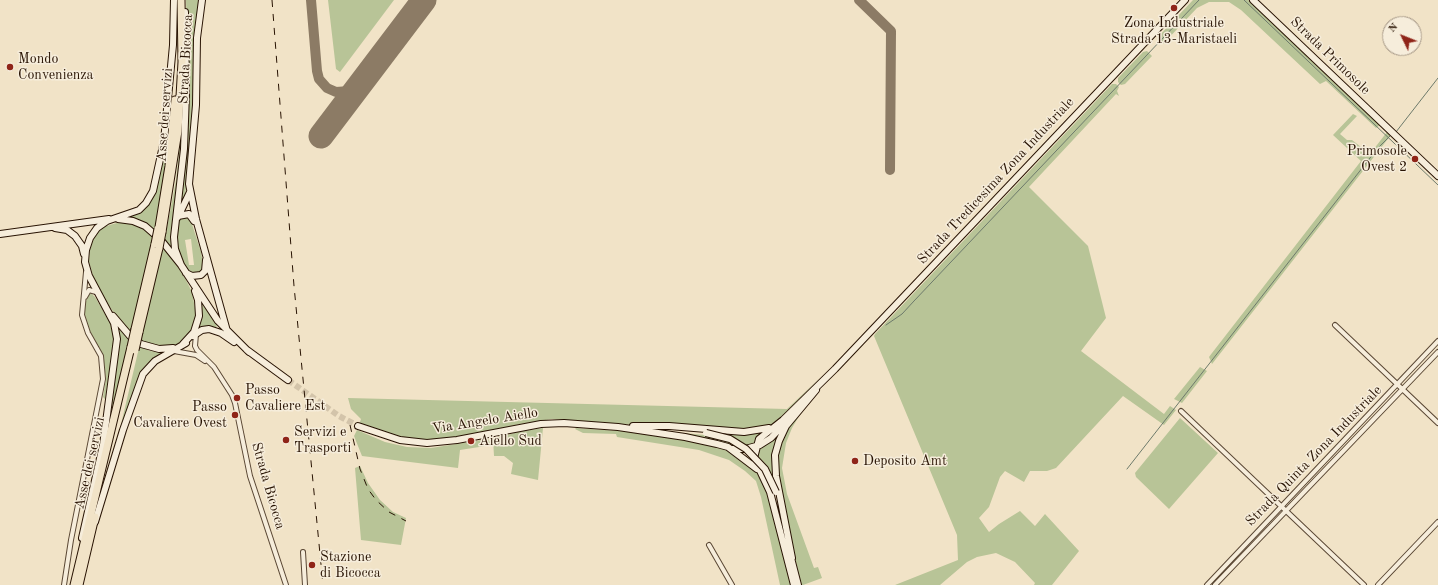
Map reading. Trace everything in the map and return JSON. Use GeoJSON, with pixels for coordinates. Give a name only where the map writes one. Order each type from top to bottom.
{"type":"FeatureCollection","features":[{"type":"Feature","properties":{"kind":"main road"},"geometry":{"type":"LineString","coordinates":[[86,265],[86,250],[90,238],[102,224],[134,213],[142,207],[151,196],[164,141],[173,45],[175,0]]}},
{"type":"Feature","properties":{"kind":"main road","name":"Asse dei servizi"},"geometry":{"type":"LineString","coordinates":[[160,230],[173,130],[177,75],[175,0]]}},
{"type":"Feature","properties":{"kind":"main road","name":"Asse dei servizi"},"geometry":{"type":"LineString","coordinates":[[160,230],[178,131],[182,62],[181,0]]}},
{"type":"Feature","properties":{"kind":"main road"},"geometry":{"type":"LineString","coordinates":[[181,265],[174,245],[175,223],[184,149],[186,93],[184,0]]}},
{"type":"Feature","properties":{"kind":"main road","name":"Strada Bicocca"},"geometry":{"type":"LineString","coordinates":[[190,191],[196,105],[197,38],[202,0]]}},
{"type":"Feature","properties":{"kind":"main road","name":"Strada Tredicesima Zona Industriale"},"geometry":{"type":"LineString","coordinates":[[825,379],[1185,0]]}},
{"type":"Feature","properties":{"kind":"main road","name":"Strada Primosole"},"geometry":{"type":"LineString","coordinates":[[1254,1],[1438,176]]}},
{"type":"Feature","properties":{"kind":"main road"},"geometry":{"type":"LineString","coordinates":[[175,223],[188,199],[190,191]]}},
{"type":"Feature","properties":{"kind":"main road"},"geometry":{"type":"LineString","coordinates":[[190,191],[201,238],[227,331]]}},
{"type":"Feature","properties":{"kind":"main road"},"geometry":{"type":"LineString","coordinates":[[178,216],[186,214],[191,215],[201,238]]}},
{"type":"Feature","properties":{"kind":"main road"},"geometry":{"type":"LineString","coordinates":[[0,234],[114,219],[132,221],[145,226],[161,240],[181,265],[208,308],[227,331],[249,352]]}},
{"type":"Feature","properties":{"kind":"main road"},"geometry":{"type":"LineString","coordinates":[[43,228],[57,228],[71,232],[82,246],[86,265],[96,292],[114,323],[117,347],[103,445],[84,528],[78,566]]}},
{"type":"Feature","properties":{"kind":"main road"},"geometry":{"type":"LineString","coordinates":[[133,348],[160,230]]}},
{"type":"Feature","properties":{"kind":"main road"},"geometry":{"type":"LineString","coordinates":[[185,272],[195,276],[203,273],[206,268],[206,255]]}},
{"type":"Feature","properties":{"kind":"main road"},"geometry":{"type":"LineString","coordinates":[[191,280],[199,309],[194,335]]}},
{"type":"Feature","properties":{"kind":"main road"},"geometry":{"type":"LineString","coordinates":[[107,309],[135,340],[147,347],[165,350],[186,343]]}},
{"type":"Feature","properties":{"kind":"main road"},"geometry":{"type":"LineString","coordinates":[[92,527],[140,381],[151,364],[186,343],[194,335],[206,329],[215,330],[288,380]]}},
{"type":"Feature","properties":{"kind":"main road","name":"Asse dei servizi"},"geometry":{"type":"LineString","coordinates":[[74,585],[133,348]]}},
{"type":"Feature","properties":{"kind":"main road","name":"Asse dei servizi"},"geometry":{"type":"LineString","coordinates":[[79,585],[133,348]]}},
{"type":"Feature","properties":{"kind":"main road"},"geometry":{"type":"LineString","coordinates":[[792,558],[776,476],[775,455],[779,441],[786,426],[825,379]]}},
{"type":"Feature","properties":{"kind":"main road"},"geometry":{"type":"LineString","coordinates":[[794,585],[770,492],[754,458],[756,446],[761,437],[777,425],[825,379]]}},
{"type":"Feature","properties":{"kind":"main road"},"geometry":{"type":"LineString","coordinates":[[618,427],[707,441],[739,450],[756,446],[771,438],[813,395]]}},
{"type":"Feature","properties":{"kind":"main road","name":"Via Angelo Aiello"},"geometry":{"type":"LineString","coordinates":[[358,426],[395,439],[427,443],[457,440],[541,424],[564,423],[618,427]]}},
{"type":"Feature","properties":{"kind":"main road"},"geometry":{"type":"LineString","coordinates":[[618,427],[669,426],[744,432],[762,430],[777,425]]}},
{"type":"Feature","properties":{"kind":"main road"},"geometry":{"type":"LineString","coordinates":[[632,426],[706,433],[730,439],[746,449],[764,469],[776,492],[798,585]]}},
{"type":"Feature","properties":{"kind":"main road"},"geometry":{"type":"LineString","coordinates":[[728,448],[747,460],[764,477]]}},
{"type":"Feature","properties":{"kind":"street"},"geometry":{"type":"LineString","coordinates":[[64,585],[71,540],[103,379],[101,356],[84,324],[82,305],[86,265]]}},
{"type":"Feature","properties":{"kind":"street"},"geometry":{"type":"LineString","coordinates":[[82,305],[87,291],[91,290],[96,292]]}},
{"type":"Feature","properties":{"kind":"street"},"geometry":{"type":"LineString","coordinates":[[1335,325],[1438,423]]}},
{"type":"Feature","properties":{"kind":"street"},"geometry":{"type":"LineString","coordinates":[[194,335],[197,350],[210,362],[217,372]]}},
{"type":"Feature","properties":{"kind":"street","name":"Strada Quinta Zona Industriale"},"geometry":{"type":"LineString","coordinates":[[1207,585],[1438,342]]}},
{"type":"Feature","properties":{"kind":"street"},"geometry":{"type":"LineString","coordinates":[[165,350],[196,355],[217,372]]}},
{"type":"Feature","properties":{"kind":"street","name":"Strada Quinta Zona Industriale"},"geometry":{"type":"LineString","coordinates":[[1215,585],[1438,352]]}},
{"type":"Feature","properties":{"kind":"street","name":"Strada Bicocca"},"geometry":{"type":"LineString","coordinates":[[217,372],[232,395],[235,403],[250,476],[286,585]]}},
{"type":"Feature","properties":{"kind":"street"},"geometry":{"type":"LineString","coordinates":[[1180,411],[1364,585]]}},
{"type":"Feature","properties":{"kind":"street"},"geometry":{"type":"LineString","coordinates":[[1378,585],[1438,522]]}},
{"type":"Feature","properties":{"kind":"street"},"geometry":{"type":"LineString","coordinates":[[709,545],[732,585]]}},
{"type":"Feature","properties":{"kind":"street"},"geometry":{"type":"LineString","coordinates":[[304,552],[305,585]]}},
{"type":"Feature","properties":{"kind":"green space"},"geometry":{"type":"Polygon","coordinates":[[[186,0],[200,0],[194,109],[185,197],[179,212],[188,60],[186,0]]]}},
{"type":"Feature","properties":{"kind":"green space"},"geometry":{"type":"Polygon","coordinates":[[[328,0],[394,0],[340,72],[336,69],[328,0]]]}},
{"type":"Feature","properties":{"kind":"green space"},"geometry":{"type":"Polygon","coordinates":[[[1193,0],[1248,0],[1380,125],[1376,128],[1326,81],[1320,84],[1241,10],[1229,2],[1209,2],[1197,8],[1163,44],[1158,40],[1159,36],[1193,0]]]}},
{"type":"Feature","properties":{"kind":"green space"},"geometry":{"type":"Polygon","coordinates":[[[1147,51],[1152,56],[1125,84],[1121,85],[1118,82],[1118,78],[1143,52],[1147,51]]]}},
{"type":"Feature","properties":{"kind":"green space"},"geometry":{"type":"Polygon","coordinates":[[[173,83],[166,166],[156,224],[166,233],[176,180],[184,107],[177,197],[171,234],[173,252],[164,240],[125,217],[147,205],[166,141],[173,83]]]}},
{"type":"Feature","properties":{"kind":"green space"},"geometry":{"type":"Polygon","coordinates":[[[1112,84],[1116,84],[1119,87],[1117,91],[1119,96],[1116,94],[1029,187],[1088,246],[1106,318],[1081,351],[1164,414],[1170,406],[1176,410],[1164,425],[1123,396],[1056,468],[1047,471],[1030,471],[1024,482],[1005,471],[1000,477],[989,507],[979,518],[989,532],[1020,511],[1035,526],[1045,514],[1079,551],[1052,585],[1034,585],[1035,583],[1015,562],[996,553],[977,557],[967,562],[940,585],[895,585],[958,560],[957,535],[874,336],[1112,84]]]}},
{"type":"Feature","properties":{"kind":"green space"},"geometry":{"type":"Polygon","coordinates":[[[1353,114],[1357,116],[1340,134],[1347,140],[1352,140],[1370,154],[1387,132],[1391,135],[1212,364],[1209,357],[1361,161],[1333,135],[1353,114]]]}},
{"type":"Feature","properties":{"kind":"green space"},"geometry":{"type":"Polygon","coordinates":[[[183,216],[190,218],[201,252],[204,269],[200,274],[190,273],[182,261],[176,247],[178,221],[183,216]],[[191,239],[185,240],[189,265],[194,265],[191,239]]]}},
{"type":"Feature","properties":{"kind":"green space"},"geometry":{"type":"Polygon","coordinates":[[[120,222],[130,222],[142,226],[163,246],[183,274],[192,292],[196,314],[194,326],[184,340],[174,346],[165,347],[145,343],[133,336],[120,322],[96,286],[89,262],[90,246],[94,236],[103,227],[120,222]]]}},
{"type":"Feature","properties":{"kind":"green space"},"geometry":{"type":"Polygon","coordinates":[[[89,294],[92,294],[95,297],[111,324],[114,333],[105,399],[103,397],[106,379],[103,356],[86,324],[84,306],[89,294]]]}},
{"type":"Feature","properties":{"kind":"green space"},"geometry":{"type":"Polygon","coordinates":[[[201,303],[217,324],[216,329],[204,327],[198,329],[201,303]]]}},
{"type":"Feature","properties":{"kind":"green space"},"geometry":{"type":"Polygon","coordinates":[[[117,324],[139,346],[150,351],[163,352],[147,364],[137,381],[115,450],[138,352],[128,345],[107,433],[117,324]]]}},
{"type":"Feature","properties":{"kind":"green space"},"geometry":{"type":"Polygon","coordinates":[[[1200,367],[1207,371],[1182,403],[1174,399],[1200,367]]]}},
{"type":"Feature","properties":{"kind":"green space"},"geometry":{"type":"Polygon","coordinates":[[[821,377],[774,424],[759,430],[632,425],[552,419],[520,424],[457,438],[427,441],[404,439],[359,425],[361,419],[351,409],[348,398],[787,409],[821,377]]]}},
{"type":"Feature","properties":{"kind":"green space"},"geometry":{"type":"Polygon","coordinates":[[[801,413],[792,428],[786,443],[782,468],[787,494],[814,568],[818,567],[822,578],[803,585],[801,585],[776,471],[776,457],[788,427],[801,413]]]}},
{"type":"Feature","properties":{"kind":"green space"},"geometry":{"type":"Polygon","coordinates":[[[1180,418],[1218,453],[1169,509],[1136,477],[1135,473],[1180,418]]]}},
{"type":"Feature","properties":{"kind":"green space"},"geometry":{"type":"Polygon","coordinates":[[[785,426],[777,442],[776,487],[769,471],[755,454],[757,447],[785,426]]]}},
{"type":"Feature","properties":{"kind":"green space"},"geometry":{"type":"Polygon","coordinates":[[[543,428],[538,480],[511,474],[513,463],[504,456],[494,456],[493,439],[518,432],[543,428]]]}},
{"type":"Feature","properties":{"kind":"green space"},"geometry":{"type":"Polygon","coordinates":[[[575,429],[650,433],[703,442],[728,450],[755,469],[768,494],[791,585],[780,585],[761,497],[756,481],[745,471],[729,460],[699,450],[617,437],[616,434],[583,433],[575,429]]]}},
{"type":"Feature","properties":{"kind":"green space"},"geometry":{"type":"Polygon","coordinates":[[[357,430],[385,442],[407,447],[431,448],[488,439],[492,445],[460,450],[458,468],[362,456],[354,436],[357,430]]]}},
{"type":"Feature","properties":{"kind":"green space"},"geometry":{"type":"Polygon","coordinates":[[[707,431],[767,431],[755,445],[741,449],[672,432],[705,435],[707,431]]]}},
{"type":"Feature","properties":{"kind":"green space"},"geometry":{"type":"Polygon","coordinates":[[[360,466],[368,483],[380,500],[393,512],[406,518],[401,545],[361,540],[355,468],[360,466]]]}},
{"type":"Feature","properties":{"kind":"waterway"},"geometry":{"type":"LineString","coordinates":[[886,325],[902,314],[1199,0]]}},
{"type":"Feature","properties":{"kind":"waterway"},"geometry":{"type":"LineString","coordinates":[[1244,0],[1438,185]]}},
{"type":"Feature","properties":{"kind":"waterway"},"geometry":{"type":"LineString","coordinates":[[1396,132],[1438,78]]}},
{"type":"Feature","properties":{"kind":"waterway"},"geometry":{"type":"LineString","coordinates":[[1127,469],[1377,149],[1391,135]]}},
{"type":"Feature","properties":{"kind":"taxiway"},"geometry":{"type":"LineString","coordinates":[[311,0],[319,79],[327,88],[336,92],[350,91],[359,85]]}},
{"type":"Feature","properties":{"kind":"taxiway"},"geometry":{"type":"LineString","coordinates":[[859,0],[891,31],[890,170]]}},
{"type":"Feature","properties":{"kind":"runway"},"geometry":{"type":"LineString","coordinates":[[321,136],[424,0]]}},
{"type":"Feature","properties":{"kind":"tunnel"},"geometry":{"type":"LineString","coordinates":[[288,380],[339,416],[358,426]]}},
{"type":"Feature","properties":{"kind":"railway"},"geometry":{"type":"LineString","coordinates":[[272,0],[294,286],[323,585]]}},
{"type":"Feature","properties":{"kind":"railway"},"geometry":{"type":"LineString","coordinates":[[350,425],[360,469],[368,489],[376,500],[389,512],[406,521]]}},
{"type":"Feature","properties":{"kind":"place","name":"Zona Industriale Strada 13-Maristaeli"},"geometry":{"type":"Point","coordinates":[1174,8]}},
{"type":"Feature","properties":{"kind":"place","name":"Mondo Convenienza"},"geometry":{"type":"Point","coordinates":[10,67]}},
{"type":"Feature","properties":{"kind":"place","name":"Primosole Ovest 2"},"geometry":{"type":"Point","coordinates":[1415,159]}},
{"type":"Feature","properties":{"kind":"place","name":"Passo Cavaliere Est"},"geometry":{"type":"Point","coordinates":[237,398]}},
{"type":"Feature","properties":{"kind":"place","name":"Passo Cavaliere Ovest"},"geometry":{"type":"Point","coordinates":[235,415]}},
{"type":"Feature","properties":{"kind":"place","name":"Servizi e Trasporti"},"geometry":{"type":"Point","coordinates":[286,440]}},
{"type":"Feature","properties":{"kind":"place","name":"Aiello Sud"},"geometry":{"type":"Point","coordinates":[471,441]}},
{"type":"Feature","properties":{"kind":"place","name":"Deposito Amt"},"geometry":{"type":"Point","coordinates":[855,461]}},
{"type":"Feature","properties":{"kind":"place","name":"Stazione di Bicocca"},"geometry":{"type":"Point","coordinates":[312,565]}}]}
